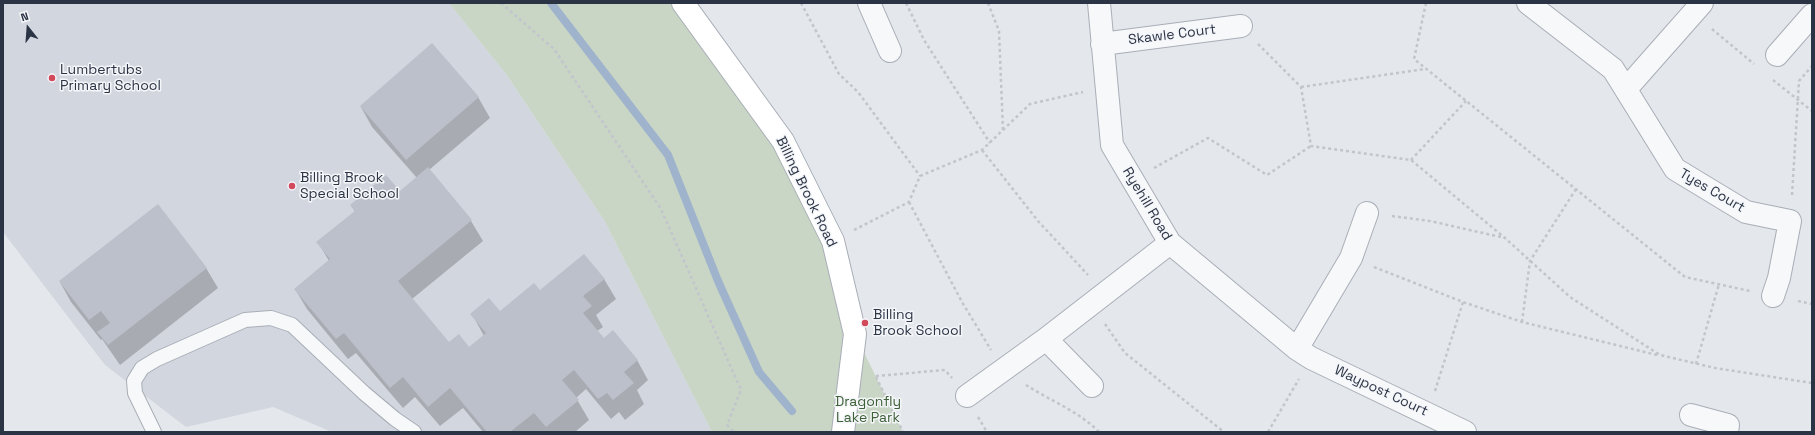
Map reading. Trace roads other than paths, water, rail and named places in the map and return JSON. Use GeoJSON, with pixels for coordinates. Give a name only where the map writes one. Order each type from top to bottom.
{"type":"FeatureCollection","features":[{"type":"Feature","properties":{"kind":"street","name":"Billing Brook Road"},"geometry":{"type":"LineString","coordinates":[[683,3],[784,141],[833,241],[855,334],[843,432]]}},
{"type":"Feature","properties":{"kind":"street"},"geometry":{"type":"LineString","coordinates":[[869,3],[890,51]]}},
{"type":"Feature","properties":{"kind":"street","name":"Ryehill Road"},"geometry":{"type":"LineString","coordinates":[[1099,3],[1112,145],[1170,243],[1304,353]]}},
{"type":"Feature","properties":{"kind":"street","name":"Tyes Court"},"geometry":{"type":"LineString","coordinates":[[1528,3],[1613,68],[1675,169],[1746,212],[1790,221],[1779,278],[1773,296]]}},
{"type":"Feature","properties":{"kind":"street"},"geometry":{"type":"LineString","coordinates":[[1626,89],[1702,3]]}},
{"type":"Feature","properties":{"kind":"street"},"geometry":{"type":"LineString","coordinates":[[1777,55],[1812,15]]}},
{"type":"Feature","properties":{"kind":"street","name":"Skawle Court"},"geometry":{"type":"LineString","coordinates":[[1102,44],[1241,26]]}},
{"type":"Feature","properties":{"kind":"street"},"geometry":{"type":"LineString","coordinates":[[1304,353],[1351,258],[1367,213]]}},
{"type":"Feature","properties":{"kind":"street"},"geometry":{"type":"LineString","coordinates":[[967,396],[1046,339],[1170,243]]}},
{"type":"Feature","properties":{"kind":"street"},"geometry":{"type":"LineString","coordinates":[[1046,339],[1092,386]]}},
{"type":"Feature","properties":{"kind":"street","name":"Waypost Court"},"geometry":{"type":"LineString","coordinates":[[1304,353],[1465,432]]}},
{"type":"Feature","properties":{"kind":"street"},"geometry":{"type":"LineString","coordinates":[[1691,415],[1728,425],[1727,432]]}},
{"type":"Feature","properties":{"kind":"lane"},"geometry":{"type":"LineString","coordinates":[[154,432],[135,393],[134,381],[142,368],[157,358],[245,320],[271,318],[292,325],[364,393],[395,419],[414,432]]}},
{"type":"Feature","properties":{"kind":"waterway"},"geometry":{"type":"LineString","coordinates":[[551,3],[668,155],[718,281],[759,372],[792,411]]}},
{"type":"Feature","properties":{"kind":"place","name":"Lumbertubs Primary School"},"geometry":{"type":"Point","coordinates":[52,78]}},
{"type":"Feature","properties":{"kind":"place","name":"Billing Brook Special School"},"geometry":{"type":"Point","coordinates":[292,186]}},
{"type":"Feature","properties":{"kind":"place","name":"Billing Brook School"},"geometry":{"type":"Point","coordinates":[865,323]}},
{"type":"Feature","properties":{"kind":"park label","name":"Dragonfly Lake Park"},"geometry":{"type":"Point","coordinates":[868,410]}}]}
